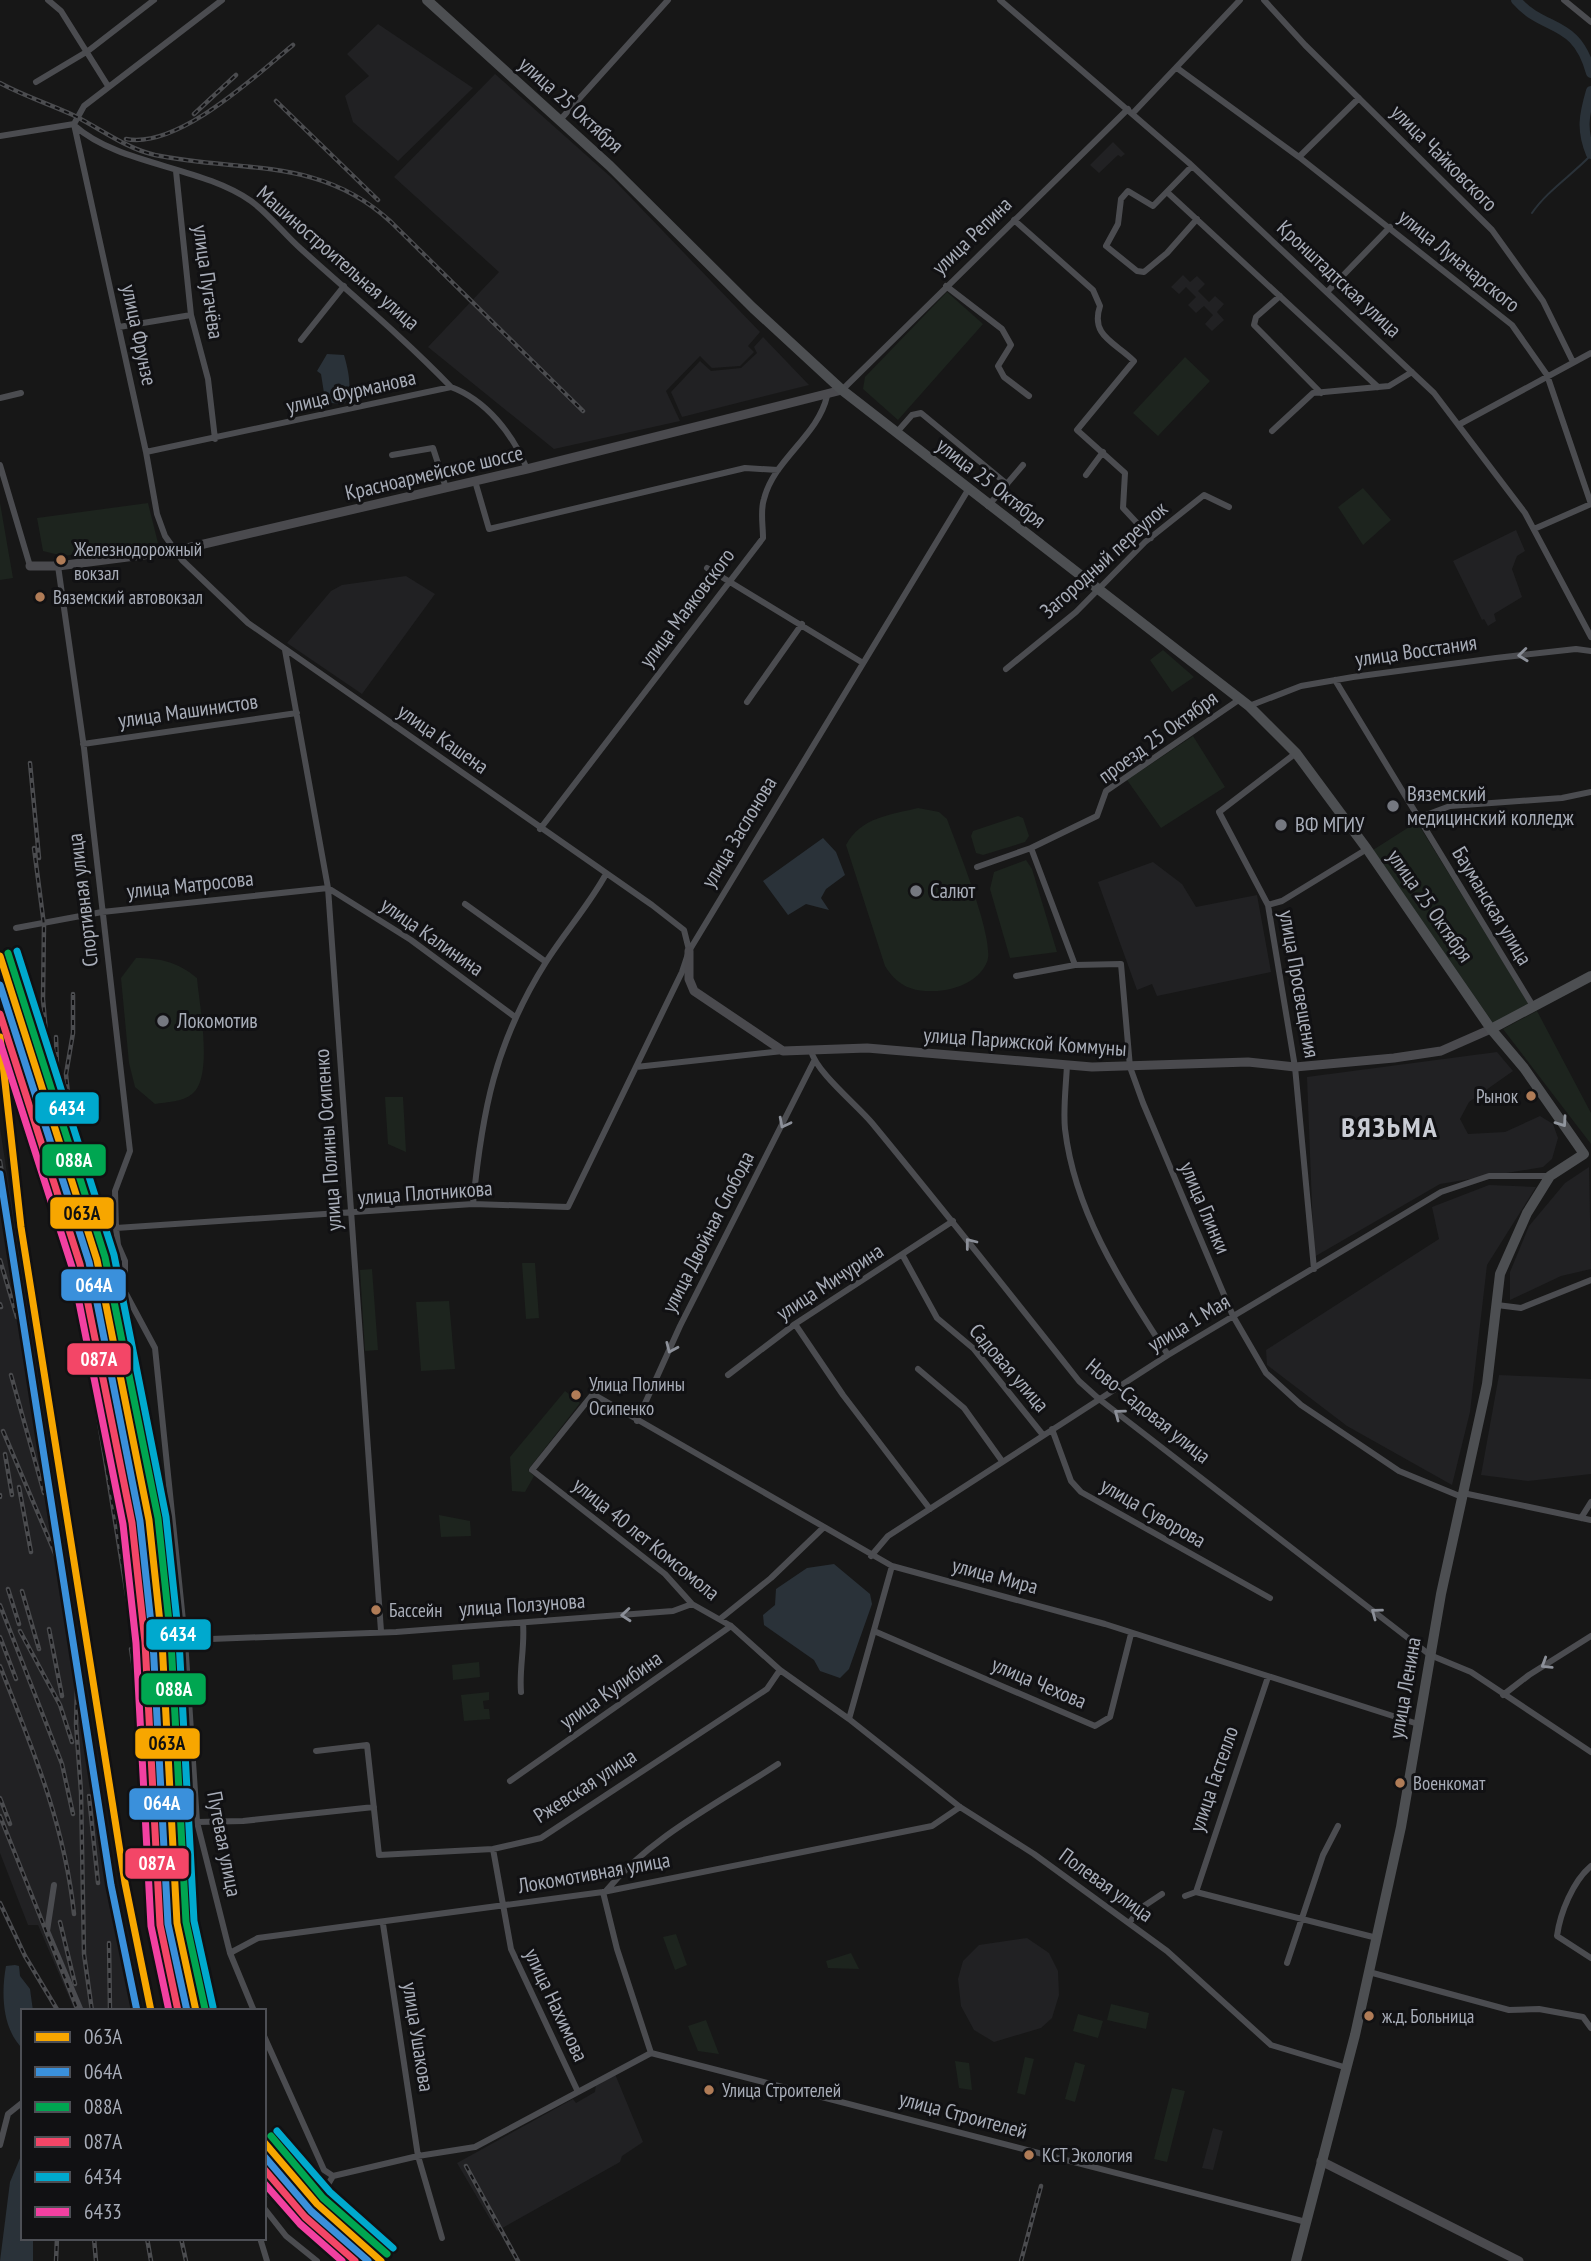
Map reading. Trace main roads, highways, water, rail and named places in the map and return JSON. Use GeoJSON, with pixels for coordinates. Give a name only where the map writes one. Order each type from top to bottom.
{"type":"FeatureCollection","features":[{"type":"Feature","properties":{"kind":"main road","name":"улица 25 Октября"},"geometry":{"type":"LineString","coordinates":[[427,0],[561,120],[842,390],[1249,706],[1296,753],[1367,849],[1491,1029],[1588,1153]]}},
{"type":"Feature","properties":{"kind":"main road"},"geometry":{"type":"LineString","coordinates":[[1491,1029],[1591,976]]}},
{"type":"Feature","properties":{"kind":"main road","name":"улица Ленина"},"geometry":{"type":"LineString","coordinates":[[1296,2261],[1377,1938],[1430,1655],[1487,1384],[1500,1275],[1507,1253],[1550,1177],[1588,1153]]}},
{"type":"Feature","properties":{"kind":"waterway","name":"ВЯЗЬМА"},"geometry":{"type":"LineString","coordinates":[[1516,0],[1538,18],[1568,34],[1585,55],[1591,73]]}},
{"type":"Feature","properties":{"kind":"waterway","name":"ВЯЗЬМА"},"geometry":{"type":"LineString","coordinates":[[1591,91],[1585,122],[1591,154]]}},
{"type":"Feature","properties":{"kind":"waterway"},"geometry":{"type":"LineString","coordinates":[[1532,213],[1545,197],[1591,155]]}},
{"type":"Feature","properties":{"kind":"railway"},"geometry":{"type":"LineString","coordinates":[[126,139],[147,139],[169,133],[191,122],[237,91],[293,45]]}},
{"type":"Feature","properties":{"kind":"railway"},"geometry":{"type":"LineString","coordinates":[[194,114],[236,75]]}},
{"type":"Feature","properties":{"kind":"railway"},"geometry":{"type":"LineString","coordinates":[[0,83],[73,115],[144,152],[187,160],[279,170],[336,186],[364,201],[391,222],[583,411]]}},
{"type":"Feature","properties":{"kind":"railway"},"geometry":{"type":"LineString","coordinates":[[276,101],[378,200]]}},
{"type":"Feature","properties":{"kind":"railway"},"geometry":{"type":"LineString","coordinates":[[30,763],[39,858]]}},
{"type":"Feature","properties":{"kind":"railway"},"geometry":{"type":"LineString","coordinates":[[34,848],[44,925],[43,999],[51,1089],[89,1209],[109,1252]]}},
{"type":"Feature","properties":{"kind":"railway"},"geometry":{"type":"LineString","coordinates":[[0,983],[55,1149],[137,1657]]}},
{"type":"Feature","properties":{"kind":"railway"},"geometry":{"type":"LineString","coordinates":[[72,1134],[66,1074],[73,1033],[73,994]]}},
{"type":"Feature","properties":{"kind":"railway"},"geometry":{"type":"LineString","coordinates":[[56,1037],[57,1066]]}},
{"type":"Feature","properties":{"kind":"railway"},"geometry":{"type":"LineString","coordinates":[[0,1161],[78,1653],[76,1724],[81,1792],[84,1954],[92,2009]]}},
{"type":"Feature","properties":{"kind":"railway"},"geometry":{"type":"LineString","coordinates":[[0,1260],[17,1317]]}},
{"type":"Feature","properties":{"kind":"railway"},"geometry":{"type":"LineString","coordinates":[[11,1375],[44,1493]]}},
{"type":"Feature","properties":{"kind":"railway"},"geometry":{"type":"LineString","coordinates":[[3,1431],[57,1558]]}},
{"type":"Feature","properties":{"kind":"railway"},"geometry":{"type":"LineString","coordinates":[[5,1454],[12,1495]]}},
{"type":"Feature","properties":{"kind":"railway"},"geometry":{"type":"LineString","coordinates":[[19,1487],[31,1552]]}},
{"type":"Feature","properties":{"kind":"railway"},"geometry":{"type":"LineString","coordinates":[[8,1589],[19,1624]]}},
{"type":"Feature","properties":{"kind":"railway"},"geometry":{"type":"LineString","coordinates":[[22,1591],[39,1649]]}},
{"type":"Feature","properties":{"kind":"railway"},"geometry":{"type":"LineString","coordinates":[[0,1605],[62,1764],[73,1814]]}},
{"type":"Feature","properties":{"kind":"railway"},"geometry":{"type":"LineString","coordinates":[[49,1629],[62,1696]]}},
{"type":"Feature","properties":{"kind":"railway"},"geometry":{"type":"LineString","coordinates":[[20,1631],[60,1705],[72,1742]]}},
{"type":"Feature","properties":{"kind":"railway"},"geometry":{"type":"LineString","coordinates":[[0,1637],[16,1679]]}},
{"type":"Feature","properties":{"kind":"railway"},"geometry":{"type":"LineString","coordinates":[[131,1649],[146,1750]]}},
{"type":"Feature","properties":{"kind":"railway"},"geometry":{"type":"LineString","coordinates":[[0,1666],[46,1787],[70,1881],[74,1914]]}},
{"type":"Feature","properties":{"kind":"railway"},"geometry":{"type":"LineString","coordinates":[[145,1741],[151,1846]]}},
{"type":"Feature","properties":{"kind":"railway"},"geometry":{"type":"LineString","coordinates":[[89,1796],[98,1883]]}},
{"type":"Feature","properties":{"kind":"railway"},"geometry":{"type":"LineString","coordinates":[[0,1798],[10,1824]]}},
{"type":"Feature","properties":{"kind":"railway"},"geometry":{"type":"LineString","coordinates":[[0,1816],[77,2009]]}},
{"type":"Feature","properties":{"kind":"railway"},"geometry":{"type":"LineString","coordinates":[[0,1903],[25,1956],[57,2009]]}},
{"type":"Feature","properties":{"kind":"railway"},"geometry":{"type":"LineString","coordinates":[[60,1922],[75,1984]]}},
{"type":"Feature","properties":{"kind":"railway"},"geometry":{"type":"LineString","coordinates":[[109,1943],[110,2009]]}},
{"type":"Feature","properties":{"kind":"railway"},"geometry":{"type":"LineString","coordinates":[[466,2166],[518,2261]]}},
{"type":"Feature","properties":{"kind":"railway"},"geometry":{"type":"LineString","coordinates":[[1021,2261],[1041,2186]]}},
{"type":"Feature","properties":{"kind":"railway"},"geometry":{"type":"LineString","coordinates":[[56,2261],[57,2240]]}},
{"type":"Feature","properties":{"kind":"railway"},"geometry":{"type":"LineString","coordinates":[[94,2240],[96,2261]]}},
{"type":"Feature","properties":{"kind":"railway"},"geometry":{"type":"LineString","coordinates":[[147,2240],[151,2261]]}},
{"type":"Feature","properties":{"kind":"railway"},"geometry":{"type":"LineString","coordinates":[[181,2240],[186,2261]]}},
{"type":"Feature","properties":{"kind":"place","name":"Железнодорожный вокзал"},"geometry":{"type":"Point","coordinates":[61,560]}},
{"type":"Feature","properties":{"kind":"place","name":"Вяземский автовокзал"},"geometry":{"type":"Point","coordinates":[40,597]}},
{"type":"Feature","properties":{"kind":"place","name":"Вяземский медицинский колледж"},"geometry":{"type":"Point","coordinates":[1393,806]}},
{"type":"Feature","properties":{"kind":"place","name":"ВФ МГИУ"},"geometry":{"type":"Point","coordinates":[1281,825]}},
{"type":"Feature","properties":{"kind":"place","name":"Салют"},"geometry":{"type":"Point","coordinates":[916,891]}},
{"type":"Feature","properties":{"kind":"place","name":"Локомотив"},"geometry":{"type":"Point","coordinates":[163,1021]}},
{"type":"Feature","properties":{"kind":"place","name":"Рынок"},"geometry":{"type":"Point","coordinates":[1531,1096]}},
{"type":"Feature","properties":{"kind":"place","name":"Улица Полины Осипенко"},"geometry":{"type":"Point","coordinates":[576,1395]}},
{"type":"Feature","properties":{"kind":"place","name":"Бассейн"},"geometry":{"type":"Point","coordinates":[376,1610]}},
{"type":"Feature","properties":{"kind":"place","name":"Военкомат"},"geometry":{"type":"Point","coordinates":[1400,1783]}},
{"type":"Feature","properties":{"kind":"place","name":"ж.д. Больница"},"geometry":{"type":"Point","coordinates":[1369,2016]}},
{"type":"Feature","properties":{"kind":"place","name":"Улица Строителей"},"geometry":{"type":"Point","coordinates":[709,2090]}},
{"type":"Feature","properties":{"kind":"place","name":"КСТ Экология"},"geometry":{"type":"Point","coordinates":[1029,2155]}},
{"type":"Feature","properties":{"kind":"district","name":"ВЯЗЬМА"},"geometry":{"type":"Point","coordinates":[1390,1127]}}]}
